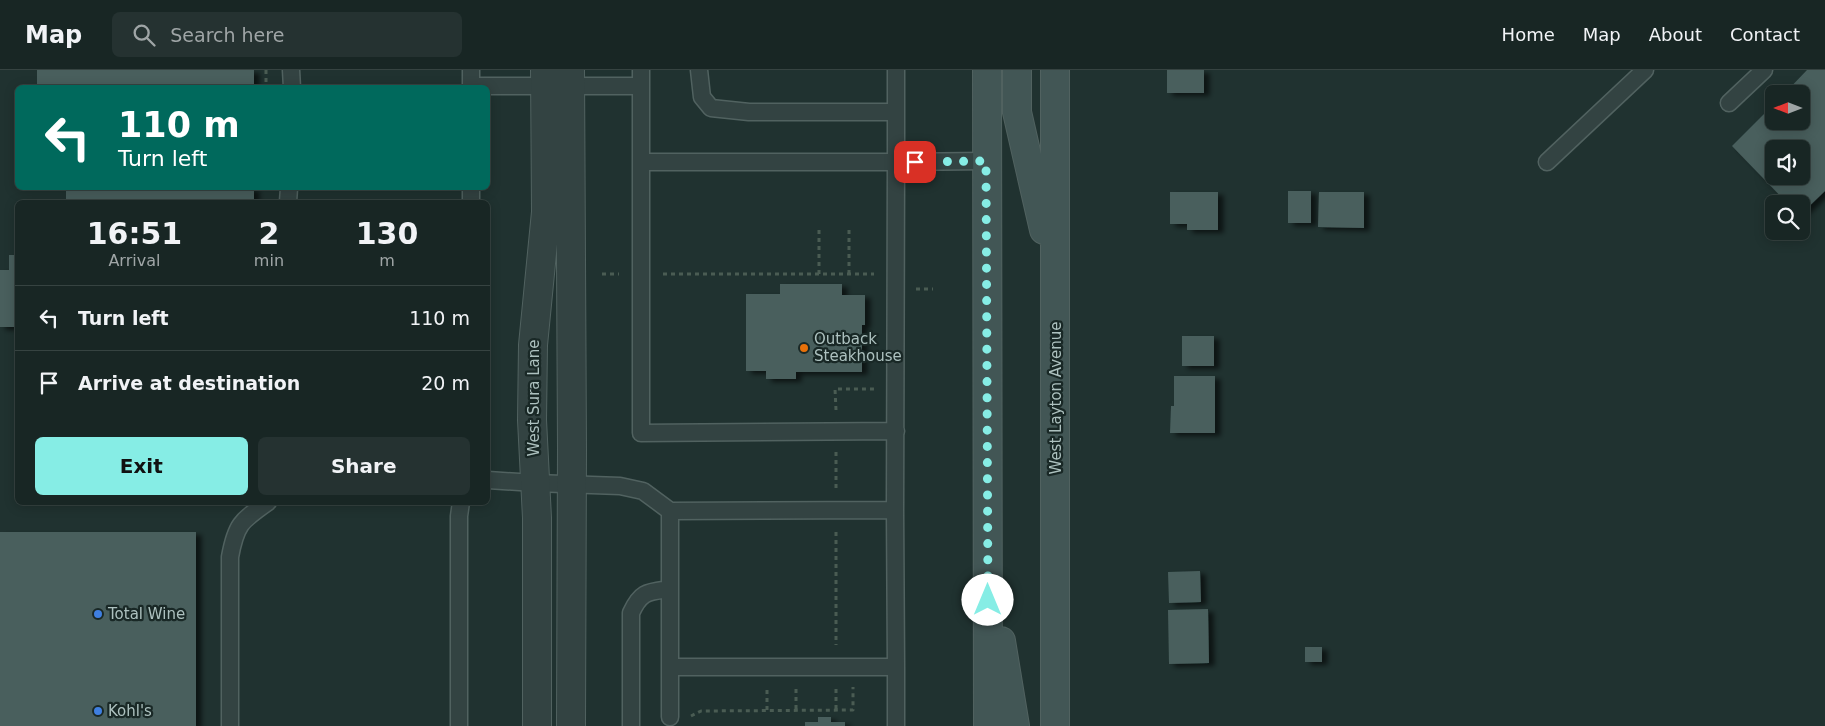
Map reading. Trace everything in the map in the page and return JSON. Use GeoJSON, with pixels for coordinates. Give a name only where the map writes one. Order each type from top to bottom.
{"type":"FeatureCollection","features":[{"type":"Feature","properties":{"kind":"main road"},"geometry":{"type":"LineString","coordinates":[[986,70],[988,726]]}},
{"type":"Feature","properties":{"kind":"main road"},"geometry":{"type":"LineString","coordinates":[[1018,70],[1018,112],[1056,282]]}},
{"type":"Feature","properties":{"kind":"main road","name":"West Layton Avenue"},"geometry":{"type":"LineString","coordinates":[[1055,70],[1055,726]]}},
{"type":"Feature","properties":{"kind":"main road"},"geometry":{"type":"LineString","coordinates":[[988,564],[1015,726]]}},
{"type":"Feature","properties":{"kind":"street","name":"West Sura Lane"},"geometry":{"type":"LineString","coordinates":[[537,726],[537,518],[532,420],[533,345],[557,78]]}},
{"type":"Feature","properties":{"kind":"street"},"geometry":{"type":"LineString","coordinates":[[557,78],[572,484],[571,726]]}},
{"type":"Feature","properties":{"kind":"lane"},"geometry":{"type":"LineString","coordinates":[[291,70],[292,85]]}},
{"type":"Feature","properties":{"kind":"lane"},"geometry":{"type":"LineString","coordinates":[[699,70],[702,97],[711,108],[749,112],[895,112]]}},
{"type":"Feature","properties":{"kind":"lane"},"geometry":{"type":"LineString","coordinates":[[896,70],[896,726]]}},
{"type":"Feature","properties":{"kind":"lane"},"geometry":{"type":"LineString","coordinates":[[1547,162],[1645,70]]}},
{"type":"Feature","properties":{"kind":"lane"},"geometry":{"type":"LineString","coordinates":[[1729,103],[1764,70]]}},
{"type":"Feature","properties":{"kind":"lane"},"geometry":{"type":"LineString","coordinates":[[471,81],[641,78],[641,433],[896,431]]}},
{"type":"Feature","properties":{"kind":"lane"},"geometry":{"type":"LineString","coordinates":[[641,162],[986,161]]}},
{"type":"Feature","properties":{"kind":"lane"},"geometry":{"type":"LineString","coordinates":[[490,480],[620,486],[643,491],[670,511],[895,510]]}},
{"type":"Feature","properties":{"kind":"lane"},"geometry":{"type":"LineString","coordinates":[[230,726],[230,557],[234,534],[246,517],[264,505]]}},
{"type":"Feature","properties":{"kind":"lane"},"geometry":{"type":"LineString","coordinates":[[459,726],[461,505]]}},
{"type":"Feature","properties":{"kind":"lane"},"geometry":{"type":"LineString","coordinates":[[670,511],[670,717]]}},
{"type":"Feature","properties":{"kind":"lane"},"geometry":{"type":"LineString","coordinates":[[631,726],[631,613],[637,600],[647,592],[670,589]]}},
{"type":"Feature","properties":{"kind":"lane"},"geometry":{"type":"LineString","coordinates":[[670,667],[896,667]]}},
{"type":"Feature","properties":{"kind":"path"},"geometry":{"type":"LineString","coordinates":[[266,70],[266,85]]}},
{"type":"Feature","properties":{"kind":"path"},"geometry":{"type":"LineString","coordinates":[[819,230],[819,274]]}},
{"type":"Feature","properties":{"kind":"path"},"geometry":{"type":"LineString","coordinates":[[849,230],[849,274]]}},
{"type":"Feature","properties":{"kind":"path"},"geometry":{"type":"LineString","coordinates":[[602,274],[875,274],[875,281]]}},
{"type":"Feature","properties":{"kind":"path"},"geometry":{"type":"LineString","coordinates":[[836,710],[835,389],[876,389]]}},
{"type":"Feature","properties":{"kind":"path"},"geometry":{"type":"LineString","coordinates":[[670,717],[688,717],[701,711],[853,710]]}},
{"type":"Feature","properties":{"kind":"building"},"geometry":{"type":"Polygon","coordinates":[[[37,70],[254,70],[254,85],[37,85],[37,70]]]}},
{"type":"Feature","properties":{"kind":"building"},"geometry":{"type":"Polygon","coordinates":[[[1167,70],[1204,70],[1204,93],[1167,93],[1167,70]]]}},
{"type":"Feature","properties":{"kind":"building"},"geometry":{"type":"Polygon","coordinates":[[[1807,70],[1825,70],[1825,191],[1810,205],[1810,195],[1779,195],[1770,185],[1810,185],[1810,140],[1765,140],[1765,180],[1732,146],[1765,113],[1765,130],[1810,130],[1810,85],[1793,85],[1807,70]]]}},
{"type":"Feature","properties":{"kind":"building"},"geometry":{"type":"Polygon","coordinates":[[[66,190],[254,190],[254,200],[66,200],[66,190]]]}},
{"type":"Feature","properties":{"kind":"building"},"geometry":{"type":"Polygon","coordinates":[[[1288,191],[1311,191],[1311,223],[1288,223],[1288,191]]]}},
{"type":"Feature","properties":{"kind":"building"},"geometry":{"type":"Polygon","coordinates":[[[1170,192],[1218,192],[1218,230],[1187,230],[1187,224],[1170,224],[1170,192]]]}},
{"type":"Feature","properties":{"kind":"building"},"geometry":{"type":"Polygon","coordinates":[[[1319,192],[1364,192],[1364,228],[1318,227],[1319,192]]]}},
{"type":"Feature","properties":{"kind":"building"},"geometry":{"type":"Polygon","coordinates":[[[9,255],[15,255],[15,327],[0,327],[0,270],[9,270],[9,255]]]}},
{"type":"Feature","properties":{"kind":"building","name":"Outback Steakhouse"},"geometry":{"type":"Polygon","coordinates":[[[780,284],[842,284],[842,295],[865,295],[865,325],[862,325],[862,372],[796,372],[796,379],[766,379],[766,371],[746,371],[746,294],[780,294],[780,284]]]}},
{"type":"Feature","properties":{"kind":"building"},"geometry":{"type":"Polygon","coordinates":[[[1182,336],[1214,336],[1214,366],[1182,366],[1182,336]]]}},
{"type":"Feature","properties":{"kind":"building"},"geometry":{"type":"Polygon","coordinates":[[[1174,376],[1215,376],[1215,433],[1170,433],[1171,406],[1174,406],[1174,376]]]}},
{"type":"Feature","properties":{"kind":"building","name":"Total Wine"},"geometry":{"type":"Polygon","coordinates":[[[0,532],[196,532],[196,726],[0,726],[0,532]]]}},
{"type":"Feature","properties":{"kind":"building"},"geometry":{"type":"Polygon","coordinates":[[[1200,571],[1201,602],[1169,603],[1168,572],[1200,571]]]}},
{"type":"Feature","properties":{"kind":"building"},"geometry":{"type":"Polygon","coordinates":[[[1208,609],[1209,663],[1169,664],[1168,610],[1208,609]]]}},
{"type":"Feature","properties":{"kind":"building"},"geometry":{"type":"Polygon","coordinates":[[[1305,647],[1322,647],[1322,662],[1305,662],[1305,647]]]}},
{"type":"Feature","properties":{"kind":"building"},"geometry":{"type":"Polygon","coordinates":[[[818,717],[831,717],[831,722],[845,722],[845,726],[805,726],[805,722],[818,722],[818,717]]]}},
{"type":"Feature","properties":{"kind":"place","name":"Outback Steakhouse"},"geometry":{"type":"Point","coordinates":[804,348]}},
{"type":"Feature","properties":{"kind":"place","name":"Total Wine"},"geometry":{"type":"Point","coordinates":[98,614]}},
{"type":"Feature","properties":{"kind":"place","name":"Kohl's"},"geometry":{"type":"Point","coordinates":[98,711]}},
{"type":"Feature","properties":{"kind":"route"},"geometry":{"type":"LineString","coordinates":[[915,162],[986,161],[988,600]]}}]}
